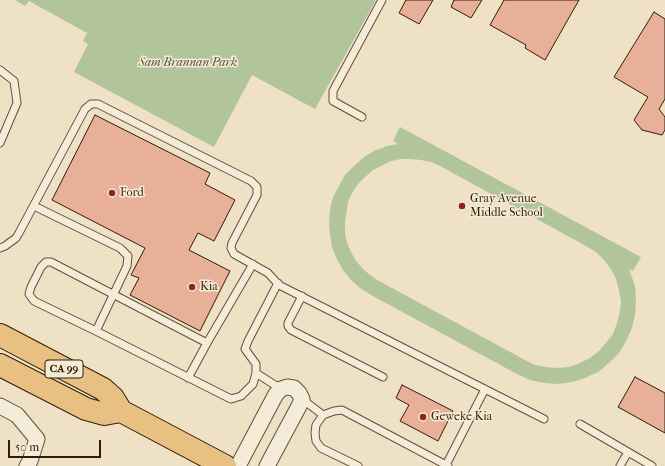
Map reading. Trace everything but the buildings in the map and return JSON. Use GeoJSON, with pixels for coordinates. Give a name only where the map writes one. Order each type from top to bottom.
{"type":"FeatureCollection","features":[{"type":"Feature","properties":{"kind":"highway","name":"CA 99"},"geometry":{"type":"LineString","coordinates":[[0,335],[103,388],[113,398],[121,411],[225,466]]}},
{"type":"Feature","properties":{"kind":"highway","name":"CA 99"},"geometry":{"type":"LineString","coordinates":[[0,365],[86,409],[104,414],[121,411]]}},
{"type":"Feature","properties":{"kind":"street"},"geometry":{"type":"LineString","coordinates":[[238,466],[276,394],[281,389],[287,387],[294,388],[302,399],[267,466]]}},
{"type":"Feature","properties":{"kind":"street"},"geometry":{"type":"LineString","coordinates":[[0,406],[17,415],[38,439],[27,466]]}},
{"type":"Feature","properties":{"kind":"lane"},"geometry":{"type":"LineString","coordinates":[[362,117],[333,101],[333,90],[382,0]]}},
{"type":"Feature","properties":{"kind":"lane"},"geometry":{"type":"LineString","coordinates":[[0,70],[14,80],[17,103],[0,143]]}},
{"type":"Feature","properties":{"kind":"lane"},"geometry":{"type":"LineString","coordinates":[[0,248],[16,238],[85,109],[91,104],[98,104],[252,181],[257,187],[257,195],[232,243],[231,248],[234,254],[268,273],[279,285],[544,419]]}},
{"type":"Feature","properties":{"kind":"lane"},"geometry":{"type":"LineString","coordinates":[[34,206],[120,248],[128,256],[127,266],[96,331]]}},
{"type":"Feature","properties":{"kind":"lane"},"geometry":{"type":"LineString","coordinates":[[207,343],[52,262],[46,262],[41,267],[31,287],[29,294],[34,301],[231,399],[241,396],[253,384],[256,374],[256,364],[245,349],[278,284]]}},
{"type":"Feature","properties":{"kind":"lane"},"geometry":{"type":"LineString","coordinates":[[188,378],[253,264]]}},
{"type":"Feature","properties":{"kind":"lane"},"geometry":{"type":"LineString","coordinates":[[302,296],[288,323],[288,326],[292,330],[383,377]]}},
{"type":"Feature","properties":{"kind":"lane"},"geometry":{"type":"LineString","coordinates":[[256,374],[281,389]]}},
{"type":"Feature","properties":{"kind":"lane"},"geometry":{"type":"LineString","coordinates":[[358,466],[321,448],[316,441],[316,425],[324,414],[342,410],[447,465],[485,389]]}},
{"type":"Feature","properties":{"kind":"lane"},"geometry":{"type":"LineString","coordinates":[[302,399],[324,414]]}},
{"type":"Feature","properties":{"kind":"lane"},"geometry":{"type":"LineString","coordinates":[[580,424],[652,466]]}},
{"type":"Feature","properties":{"kind":"lane"},"geometry":{"type":"LineString","coordinates":[[620,466],[628,452]]}},
{"type":"Feature","properties":{"kind":"green space","name":"Sam Brannan Park"},"geometry":{"type":"Polygon","coordinates":[[[15,0],[376,0],[315,109],[252,75],[214,147],[74,72],[88,44],[83,41],[87,33],[29,1],[25,6],[15,0]]]}},
{"type":"Feature","properties":{"kind":"green space"},"geometry":{"type":"Polygon","coordinates":[[[400,127],[641,257],[633,271],[629,269],[635,286],[635,314],[632,328],[619,353],[598,372],[572,382],[558,384],[530,380],[371,295],[351,280],[343,270],[332,247],[329,222],[333,197],[345,175],[354,166],[374,151],[398,144],[393,141],[400,127]],[[411,159],[391,161],[373,170],[358,184],[348,202],[345,222],[347,243],[356,261],[363,269],[379,281],[535,365],[558,368],[569,367],[590,358],[599,351],[613,334],[620,312],[621,301],[616,279],[604,260],[596,252],[586,246],[440,166],[431,162],[411,159]]]}},
{"type":"Feature","properties":{"kind":"place","name":"Ford"},"geometry":{"type":"Point","coordinates":[112,193]}},
{"type":"Feature","properties":{"kind":"place","name":"Gray Avenue Middle School"},"geometry":{"type":"Point","coordinates":[462,206]}},
{"type":"Feature","properties":{"kind":"place","name":"Kia"},"geometry":{"type":"Point","coordinates":[192,287]}},
{"type":"Feature","properties":{"kind":"place","name":"Geweke Kia"},"geometry":{"type":"Point","coordinates":[423,417]}}]}
